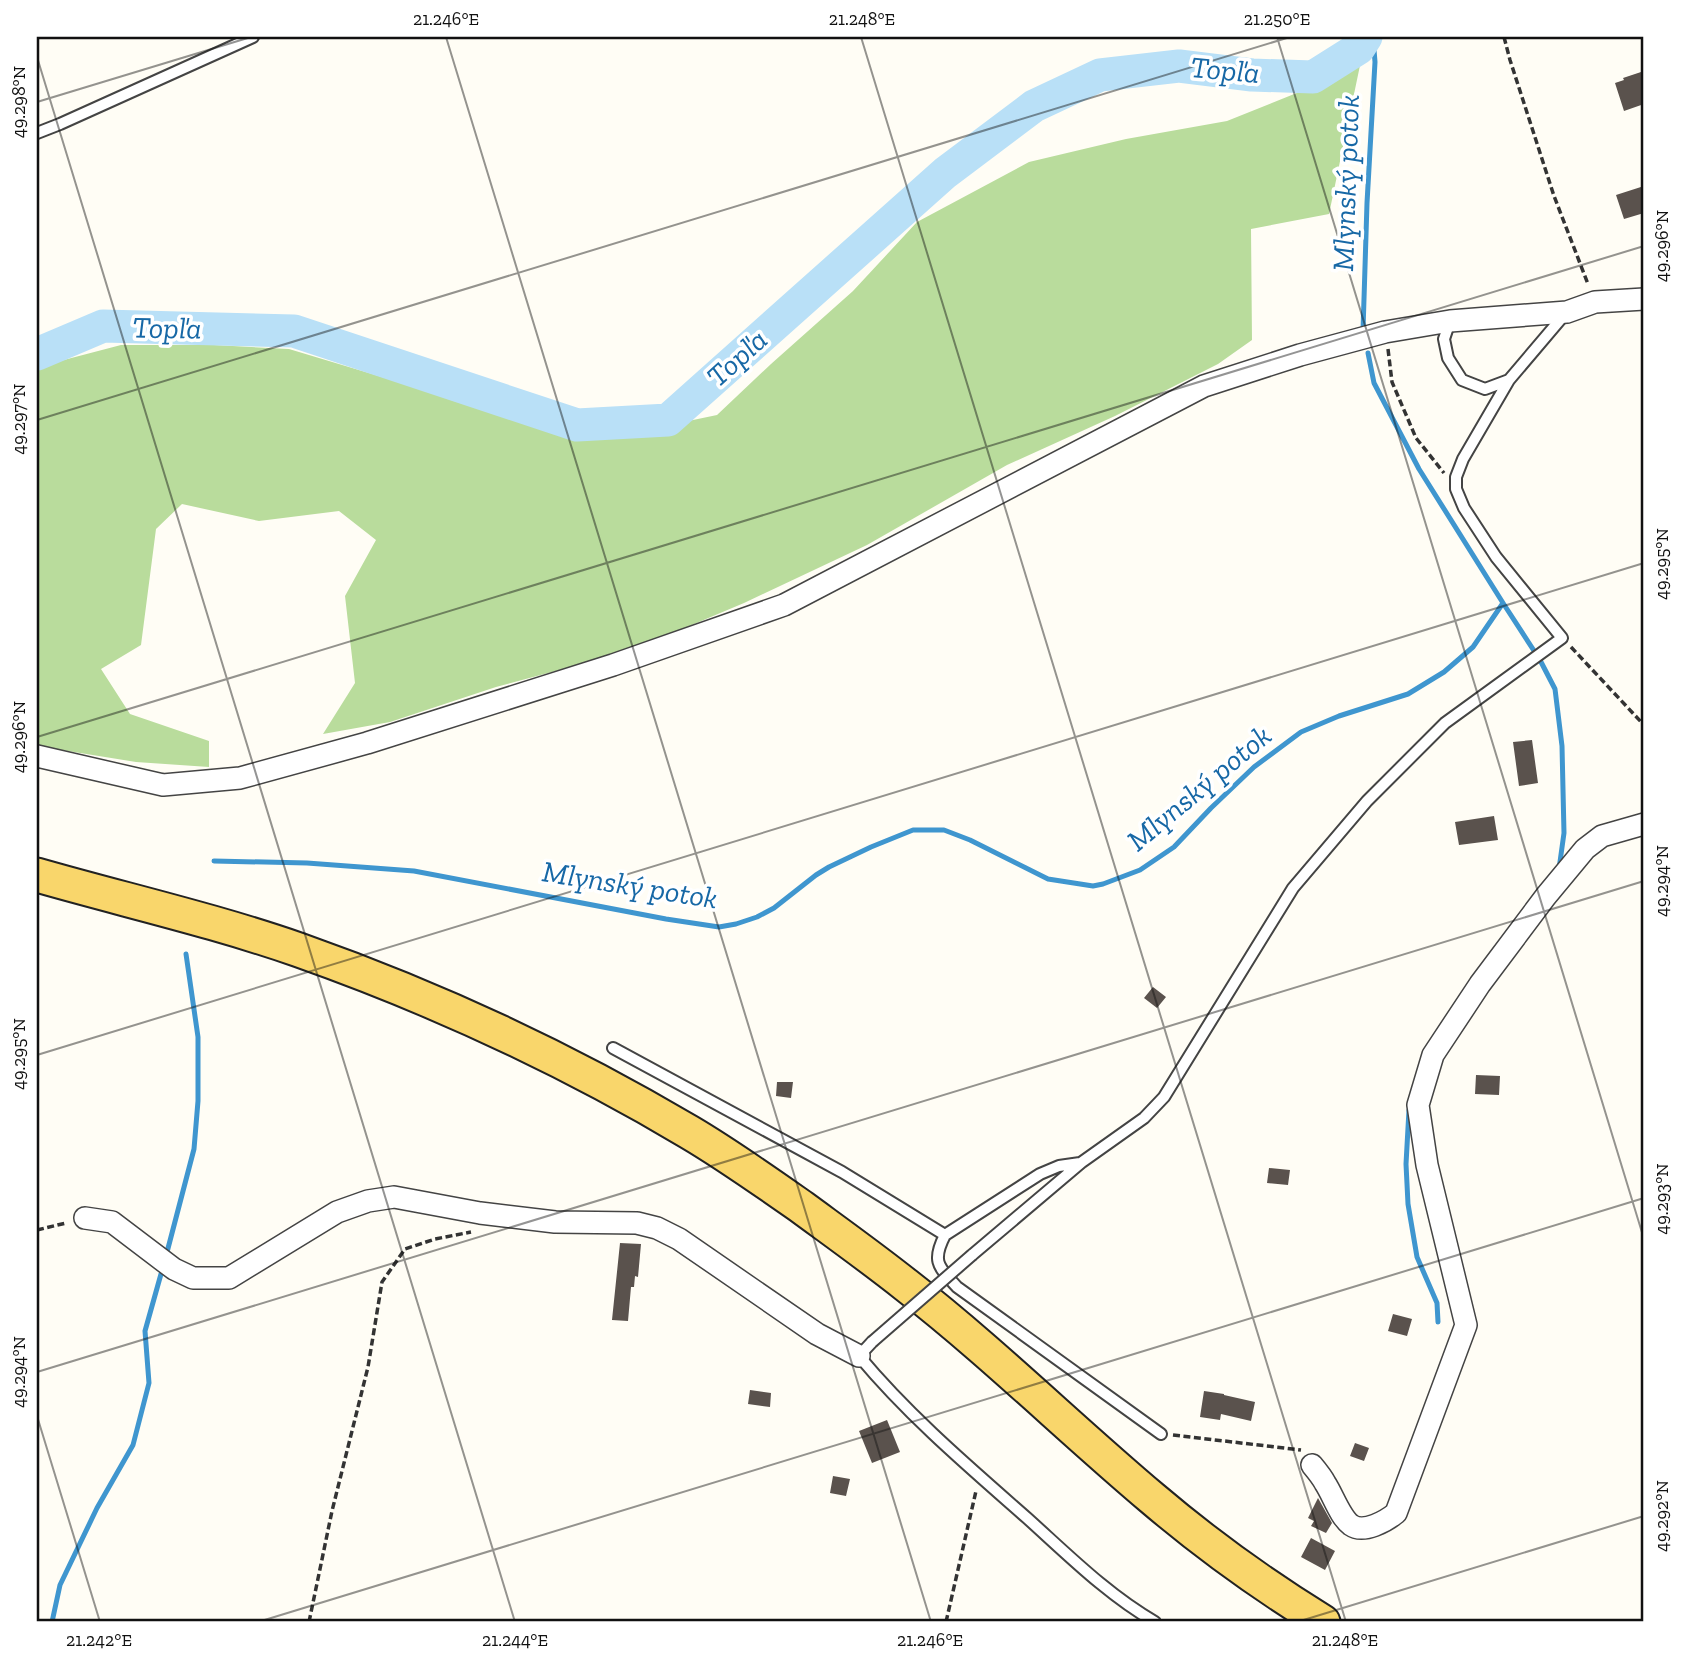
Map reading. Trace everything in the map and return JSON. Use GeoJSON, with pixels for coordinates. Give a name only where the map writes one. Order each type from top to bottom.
{"type":"FeatureCollection","features":[{"type":"Feature","properties":{"kind":"main road"},"geometry":{"type":"LineString","coordinates":[[37,876],[200,919],[372,976],[532,1047],[693,1134],[772,1186],[907,1286],[1155,1500],[1230,1560],[1323,1622]]}},
{"type":"Feature","properties":{"kind":"street"},"geometry":{"type":"LineString","coordinates":[[37,757],[163,785],[240,778],[367,743],[613,664],[784,605],[1204,386],[1300,355],[1372,336],[1450,321],[1567,312],[1595,302],[1644,299]]}},
{"type":"Feature","properties":{"kind":"street"},"geometry":{"type":"LineString","coordinates":[[1312,1465],[1349,1524],[1356,1528],[1371,1527],[1387,1521],[1396,1513],[1466,1325],[1427,1164],[1418,1105],[1433,1055],[1488,973],[1585,849],[1602,836],[1644,824]]}},
{"type":"Feature","properties":{"kind":"street"},"geometry":{"type":"LineString","coordinates":[[85,1218],[112,1222],[174,1269],[193,1278],[229,1278],[337,1212],[368,1201],[394,1198],[480,1213],[555,1222],[637,1223],[657,1228],[679,1239],[817,1334],[866,1349]]}},
{"type":"Feature","properties":{"kind":"lane"},"geometry":{"type":"LineString","coordinates":[[37,133],[253,37]]}},
{"type":"Feature","properties":{"kind":"lane"},"geometry":{"type":"LineString","coordinates":[[1155,1622],[1104,1587],[972,1469],[877,1378],[866,1349],[1082,1162],[1144,1118],[1164,1097],[1293,888],[1367,801],[1445,723],[1562,638],[1496,557],[1465,508],[1456,489],[1456,477],[1463,459],[1509,380],[1567,312]]}},
{"type":"Feature","properties":{"kind":"lane"},"geometry":{"type":"LineString","coordinates":[[1450,321],[1444,339],[1448,358],[1462,380],[1485,388],[1509,380]]}},
{"type":"Feature","properties":{"kind":"lane"},"geometry":{"type":"LineString","coordinates":[[613,1048],[842,1172],[945,1235]]}},
{"type":"Feature","properties":{"kind":"lane"},"geometry":{"type":"LineString","coordinates":[[1082,1162],[1059,1166],[1040,1174],[945,1235],[937,1256],[939,1267],[957,1287],[1161,1434]]}},
{"type":"Feature","properties":{"kind":"path"},"geometry":{"type":"LineString","coordinates":[[1504,37],[1553,196],[1595,302]]}},
{"type":"Feature","properties":{"kind":"path"},"geometry":{"type":"LineString","coordinates":[[1372,336],[1416,438],[1456,489]]}},
{"type":"Feature","properties":{"kind":"path"},"geometry":{"type":"LineString","coordinates":[[1562,638],[1644,725]]}},
{"type":"Feature","properties":{"kind":"path"},"geometry":{"type":"LineString","coordinates":[[37,1228],[85,1218]]}},
{"type":"Feature","properties":{"kind":"path"},"geometry":{"type":"LineString","coordinates":[[309,1622],[332,1511],[368,1367],[382,1282],[405,1249],[476,1230]]}},
{"type":"Feature","properties":{"kind":"path"},"geometry":{"type":"LineString","coordinates":[[1161,1434],[1302,1450],[1312,1465]]}},
{"type":"Feature","properties":{"kind":"path"},"geometry":{"type":"LineString","coordinates":[[946,1622],[977,1491],[972,1469]]}},
{"type":"Feature","properties":{"kind":"green space"},"geometry":{"type":"Polygon","coordinates":[[[1363,51],[1329,214],[1251,229],[1252,340],[1218,364],[1115,416],[1007,465],[867,545],[744,603],[630,651],[496,687],[390,722],[323,734],[355,683],[345,596],[376,540],[339,511],[259,521],[182,504],[156,529],[141,645],[101,669],[130,714],[209,741],[209,767],[136,762],[37,746],[37,367],[121,345],[214,345],[289,349],[482,407],[626,434],[717,415],[853,291],[917,222],[1029,162],[1126,139],[1227,121],[1324,82],[1363,51]]]}},
{"type":"Feature","properties":{"kind":"building"},"geometry":{"type":"Polygon","coordinates":[[[1644,71],[1644,104],[1624,111],[1615,83],[1644,71]]]}},
{"type":"Feature","properties":{"kind":"building"},"geometry":{"type":"Polygon","coordinates":[[[1644,186],[1644,213],[1624,219],[1616,195],[1644,186]]]}},
{"type":"Feature","properties":{"kind":"building"},"geometry":{"type":"Polygon","coordinates":[[[1532,740],[1538,783],[1519,786],[1513,742],[1532,740]]]}},
{"type":"Feature","properties":{"kind":"building"},"geometry":{"type":"Polygon","coordinates":[[[1494,816],[1498,840],[1459,845],[1455,822],[1494,816]]]}},
{"type":"Feature","properties":{"kind":"building"},"geometry":{"type":"Polygon","coordinates":[[[1153,987],[1166,997],[1157,1008],[1144,998],[1153,987]]]}},
{"type":"Feature","properties":{"kind":"building"},"geometry":{"type":"Polygon","coordinates":[[[1476,1075],[1500,1076],[1499,1095],[1475,1094],[1476,1075]]]}},
{"type":"Feature","properties":{"kind":"building"},"geometry":{"type":"Polygon","coordinates":[[[777,1082],[793,1082],[791,1098],[776,1096],[777,1082]]]}},
{"type":"Feature","properties":{"kind":"building"},"geometry":{"type":"Polygon","coordinates":[[[1269,1168],[1290,1170],[1288,1185],[1267,1183],[1269,1168]]]}},
{"type":"Feature","properties":{"kind":"building"},"geometry":{"type":"Polygon","coordinates":[[[620,1243],[641,1244],[638,1277],[635,1276],[634,1287],[631,1287],[628,1321],[612,1320],[620,1243]]]}},
{"type":"Feature","properties":{"kind":"building"},"geometry":{"type":"Polygon","coordinates":[[[1393,1314],[1412,1319],[1407,1336],[1388,1331],[1393,1314]]]}},
{"type":"Feature","properties":{"kind":"building"},"geometry":{"type":"Polygon","coordinates":[[[750,1390],[771,1393],[770,1407],[748,1404],[750,1390]]]}},
{"type":"Feature","properties":{"kind":"building"},"geometry":{"type":"Polygon","coordinates":[[[1204,1391],[1255,1402],[1251,1421],[1221,1414],[1220,1420],[1200,1417],[1204,1391]]]}},
{"type":"Feature","properties":{"kind":"building"},"geometry":{"type":"Polygon","coordinates":[[[887,1420],[900,1452],[872,1463],[859,1431],[887,1420]]]}},
{"type":"Feature","properties":{"kind":"building"},"geometry":{"type":"Polygon","coordinates":[[[1355,1443],[1369,1448],[1364,1461],[1350,1456],[1355,1443]]]}},
{"type":"Feature","properties":{"kind":"building"},"geometry":{"type":"Polygon","coordinates":[[[833,1476],[850,1479],[846,1496],[830,1493],[833,1476]]]}},
{"type":"Feature","properties":{"kind":"building"},"geometry":{"type":"Polygon","coordinates":[[[1318,1498],[1332,1523],[1326,1533],[1311,1526],[1314,1521],[1308,1518],[1318,1498]]]}},
{"type":"Feature","properties":{"kind":"building"},"geometry":{"type":"Polygon","coordinates":[[[1311,1538],[1335,1551],[1325,1570],[1301,1557],[1311,1538]]]}},
{"type":"Feature","properties":{"kind":"waterway","name":"Topľa"},"geometry":{"type":"LineString","coordinates":[[37,354],[103,326],[294,331],[577,425],[668,420],[945,173],[1034,106],[1100,75],[1179,66],[1252,75],[1313,77],[1359,48],[1366,37]]}},
{"type":"Feature","properties":{"kind":"waterway","name":"Mlynský potok"},"geometry":{"type":"LineString","coordinates":[[1363,331],[1375,62],[1373,37]]}},
{"type":"Feature","properties":{"kind":"waterway","name":"Mlynský potok"},"geometry":{"type":"LineString","coordinates":[[214,861],[307,863],[414,871],[719,927],[757,917],[774,908],[829,867],[913,830],[944,830],[1048,879],[1093,886],[1140,870],[1174,847],[1254,767],[1301,732],[1339,716],[1408,694],[1444,672],[1473,647],[1503,603],[1419,469],[1374,383],[1368,353]]}},
{"type":"Feature","properties":{"kind":"waterway"},"geometry":{"type":"LineString","coordinates":[[1503,603],[1540,660],[1555,689],[1562,746],[1564,833],[1559,869]]}},
{"type":"Feature","properties":{"kind":"waterway","name":"Mlynský potok"},"geometry":{"type":"LineString","coordinates":[[166,1256],[194,1149],[198,1101],[198,1037],[186,954]]}},
{"type":"Feature","properties":{"kind":"waterway"},"geometry":{"type":"LineString","coordinates":[[1409,1110],[1406,1164],[1408,1204],[1417,1257],[1437,1303],[1438,1322]]}},
{"type":"Feature","properties":{"kind":"waterway","name":"Mlynský potok"},"geometry":{"type":"LineString","coordinates":[[52,1622],[60,1585],[97,1508],[133,1445],[149,1383],[145,1331],[161,1274]]}}]}
